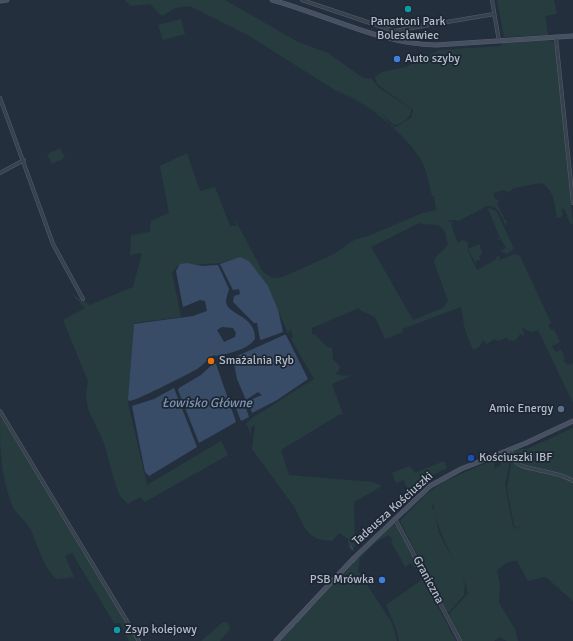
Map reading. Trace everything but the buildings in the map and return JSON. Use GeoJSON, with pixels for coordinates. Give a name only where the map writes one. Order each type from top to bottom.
{"type":"FeatureCollection","features":[{"type":"Feature","properties":{"kind":"main road"},"geometry":{"type":"LineString","coordinates":[[0,1],[7,0]]}},
{"type":"Feature","properties":{"kind":"main road"},"geometry":{"type":"LineString","coordinates":[[272,0],[382,36],[411,43],[435,45],[573,36]]}},
{"type":"Feature","properties":{"kind":"main road","name":"Tadeusza Kościuszki"},"geometry":{"type":"LineString","coordinates":[[276,641],[340,571],[422,494],[446,476],[573,421]]}},
{"type":"Feature","properties":{"kind":"street"},"geometry":{"type":"LineString","coordinates":[[302,0],[394,31],[494,14]]}},
{"type":"Feature","properties":{"kind":"street"},"geometry":{"type":"LineString","coordinates":[[492,0],[499,42]]}},
{"type":"Feature","properties":{"kind":"street"},"geometry":{"type":"LineString","coordinates":[[556,38],[573,203]]}},
{"type":"Feature","properties":{"kind":"street"},"geometry":{"type":"LineString","coordinates":[[0,98],[24,160],[53,244],[83,299]]}},
{"type":"Feature","properties":{"kind":"street"},"geometry":{"type":"LineString","coordinates":[[0,173],[24,160]]}},
{"type":"Feature","properties":{"kind":"street"},"geometry":{"type":"LineString","coordinates":[[0,411],[139,641]]}},
{"type":"Feature","properties":{"kind":"street"},"geometry":{"type":"LineString","coordinates":[[510,449],[514,460],[520,466],[557,473],[573,480]]}},
{"type":"Feature","properties":{"kind":"street","name":"Graniczna"},"geometry":{"type":"LineString","coordinates":[[395,519],[460,641]]}},
{"type":"Feature","properties":{"kind":"green space"},"geometry":{"type":"Polygon","coordinates":[[[125,0],[225,0],[298,42],[328,53],[363,78],[372,79],[378,87],[411,109],[410,115],[403,122],[394,125],[383,115],[355,98],[335,90],[246,34],[190,6],[175,8],[162,16],[150,4],[131,6],[125,0]]]}},
{"type":"Feature","properties":{"kind":"green space"},"geometry":{"type":"Polygon","coordinates":[[[497,0],[554,0],[557,14],[545,16],[548,35],[504,37],[497,0]]]}},
{"type":"Feature","properties":{"kind":"green space"},"geometry":{"type":"Polygon","coordinates":[[[181,19],[185,34],[163,40],[158,25],[181,19]]]}},
{"type":"Feature","properties":{"kind":"green space"},"geometry":{"type":"Polygon","coordinates":[[[549,39],[554,43],[556,50],[573,224],[570,223],[564,208],[561,210],[563,214],[561,217],[557,218],[551,193],[545,185],[540,183],[514,188],[509,192],[503,190],[494,193],[495,199],[499,200],[497,203],[505,220],[507,221],[506,226],[500,212],[491,206],[487,206],[458,221],[447,220],[453,223],[451,225],[458,243],[462,240],[468,242],[468,251],[477,270],[497,259],[496,257],[499,256],[500,258],[498,261],[515,254],[520,256],[551,323],[548,325],[551,330],[554,329],[560,342],[552,346],[553,349],[557,352],[561,349],[565,360],[563,360],[567,365],[568,363],[570,365],[573,363],[573,403],[538,330],[531,332],[523,328],[522,329],[525,336],[520,334],[515,341],[507,340],[508,337],[498,341],[494,339],[487,344],[483,340],[479,347],[473,350],[465,330],[461,307],[402,329],[403,332],[385,339],[375,317],[360,310],[359,308],[312,328],[312,335],[315,334],[327,347],[332,348],[333,359],[340,367],[338,372],[336,372],[337,375],[348,376],[357,373],[332,384],[343,414],[337,415],[281,450],[289,475],[372,482],[382,486],[354,502],[355,547],[351,551],[349,548],[348,539],[339,533],[332,541],[318,539],[311,535],[304,527],[295,508],[252,449],[255,425],[251,427],[251,436],[248,426],[245,425],[252,418],[314,379],[291,339],[293,336],[290,329],[288,334],[279,312],[233,259],[221,263],[177,266],[172,273],[181,317],[134,323],[128,403],[147,485],[221,441],[228,455],[145,502],[140,497],[128,504],[120,496],[104,443],[88,409],[86,394],[88,381],[63,320],[85,308],[72,294],[90,305],[133,287],[142,253],[130,255],[131,235],[150,232],[151,221],[169,213],[160,166],[187,153],[200,191],[215,187],[230,226],[237,226],[233,216],[263,272],[272,278],[283,277],[334,254],[354,240],[368,236],[423,213],[436,210],[434,196],[432,196],[423,164],[405,139],[382,118],[357,100],[333,91],[346,94],[365,104],[382,115],[390,124],[396,127],[411,118],[413,110],[377,84],[375,77],[382,72],[406,67],[439,50],[501,46],[501,43],[549,39]],[[421,222],[371,247],[413,320],[443,308],[448,301],[434,262],[436,257],[448,245],[445,232],[439,225],[421,224],[421,222]]]}},
{"type":"Feature","properties":{"kind":"green space"},"geometry":{"type":"Polygon","coordinates":[[[60,148],[65,158],[52,164],[47,154],[60,148]]]}},
{"type":"Feature","properties":{"kind":"green space"},"geometry":{"type":"Polygon","coordinates":[[[490,208],[497,212],[514,249],[507,254],[501,251],[506,248],[501,239],[494,241],[500,238],[488,209],[490,208]]]}},
{"type":"Feature","properties":{"kind":"green space"},"geometry":{"type":"Polygon","coordinates":[[[480,245],[482,254],[479,256],[481,262],[479,260],[476,261],[476,264],[468,249],[480,245]]]}},
{"type":"Feature","properties":{"kind":"green space"},"geometry":{"type":"Polygon","coordinates":[[[0,414],[97,571],[137,641],[129,641],[120,623],[114,623],[72,553],[65,556],[74,577],[56,579],[51,574],[41,556],[31,530],[14,509],[9,497],[3,474],[0,439],[0,414]]]}},
{"type":"Feature","properties":{"kind":"green space"},"geometry":{"type":"Polygon","coordinates":[[[573,428],[573,478],[521,465],[515,461],[510,449],[527,449],[573,428]]]}},
{"type":"Feature","properties":{"kind":"green space"},"geometry":{"type":"Polygon","coordinates":[[[508,454],[511,457],[505,484],[513,528],[518,529],[522,523],[518,528],[514,526],[507,488],[512,458],[520,466],[548,472],[573,481],[573,601],[547,578],[543,577],[528,581],[517,561],[509,562],[497,571],[500,585],[499,603],[515,629],[518,641],[507,641],[500,637],[494,641],[461,641],[449,614],[470,591],[467,593],[465,583],[464,595],[449,612],[446,612],[400,521],[426,494],[445,481],[495,459],[494,469],[500,466],[502,458],[507,457],[508,454]],[[434,510],[439,533],[455,564],[434,510]]]}},
{"type":"Feature","properties":{"kind":"green space"},"geometry":{"type":"Polygon","coordinates":[[[444,461],[447,468],[430,477],[410,496],[404,480],[396,483],[392,473],[410,466],[415,473],[444,461]]]}},
{"type":"Feature","properties":{"kind":"green space"},"geometry":{"type":"Polygon","coordinates":[[[392,524],[397,525],[419,566],[416,572],[416,569],[411,563],[406,566],[406,568],[391,542],[393,540],[389,535],[376,542],[360,558],[358,571],[392,623],[397,641],[278,641],[294,624],[297,625],[296,622],[335,578],[392,524]]]}},
{"type":"Feature","properties":{"kind":"green space"},"geometry":{"type":"Polygon","coordinates":[[[423,579],[456,641],[399,641],[397,631],[386,605],[423,579]]]}},
{"type":"Feature","properties":{"kind":"green space"},"geometry":{"type":"Polygon","coordinates":[[[223,622],[228,623],[230,629],[220,641],[201,641],[223,622]]]}},
{"type":"Feature","properties":{"kind":"water"},"geometry":{"type":"Polygon","coordinates":[[[240,257],[249,261],[268,286],[278,310],[283,332],[261,340],[257,323],[254,323],[233,302],[234,296],[240,294],[239,289],[233,290],[220,264],[240,257]]]}},
{"type":"Feature","properties":{"kind":"water"},"geometry":{"type":"Polygon","coordinates":[[[187,263],[202,266],[218,265],[229,289],[226,300],[227,306],[251,325],[254,331],[255,339],[248,346],[238,350],[227,354],[214,355],[192,372],[129,401],[134,324],[193,316],[207,311],[205,301],[200,300],[183,307],[176,271],[180,264],[187,263]],[[222,327],[217,330],[224,342],[235,337],[236,333],[233,328],[222,327]]]}},
{"type":"Feature","properties":{"kind":"water"},"geometry":{"type":"Polygon","coordinates":[[[286,335],[308,379],[277,400],[252,413],[248,401],[262,395],[258,392],[246,400],[237,379],[233,358],[286,335]]]}},
{"type":"Feature","properties":{"kind":"water","name":"Łowisko Główne"},"geometry":{"type":"Polygon","coordinates":[[[214,363],[216,364],[236,422],[199,443],[178,390],[201,375],[214,363]]]}},
{"type":"Feature","properties":{"kind":"water"},"geometry":{"type":"Polygon","coordinates":[[[174,388],[197,447],[149,476],[145,472],[132,406],[154,399],[174,388]]]}},
{"type":"Feature","properties":{"kind":"water"},"geometry":{"type":"Polygon","coordinates":[[[245,405],[249,417],[241,421],[236,408],[245,405]]]}},
{"type":"Feature","properties":{"kind":"waterway"},"geometry":{"type":"LineString","coordinates":[[351,546],[353,550]]}},
{"type":"Feature","properties":{"kind":"waterway"},"geometry":{"type":"LineString","coordinates":[[353,563],[357,559]]}},
{"type":"Feature","properties":{"kind":"waterway"},"geometry":{"type":"LineString","coordinates":[[344,571],[351,565]]}},
{"type":"Feature","properties":{"kind":"waterway"},"geometry":{"type":"LineString","coordinates":[[297,623],[312,606]]}},
{"type":"Feature","properties":{"kind":"waterway"},"geometry":{"type":"LineString","coordinates":[[280,641],[295,625]]}},
{"type":"Feature","properties":{"kind":"place","name":"Panattoni Park Bolesławiec"},"geometry":{"type":"Point","coordinates":[408,9]}},
{"type":"Feature","properties":{"kind":"place","name":"Auto szyby"},"geometry":{"type":"Point","coordinates":[397,59]}},
{"type":"Feature","properties":{"kind":"place","name":"Smażalnia Ryb"},"geometry":{"type":"Point","coordinates":[211,361]}},
{"type":"Feature","properties":{"kind":"place","name":"Amic Energy"},"geometry":{"type":"Point","coordinates":[561,409]}},
{"type":"Feature","properties":{"kind":"place","name":"Kościuszki IBF"},"geometry":{"type":"Point","coordinates":[471,458]}},
{"type":"Feature","properties":{"kind":"place","name":"PSB Mrówka"},"geometry":{"type":"Point","coordinates":[382,580]}},
{"type":"Feature","properties":{"kind":"place","name":"Zsyp kolejowy"},"geometry":{"type":"Point","coordinates":[117,630]}}]}
